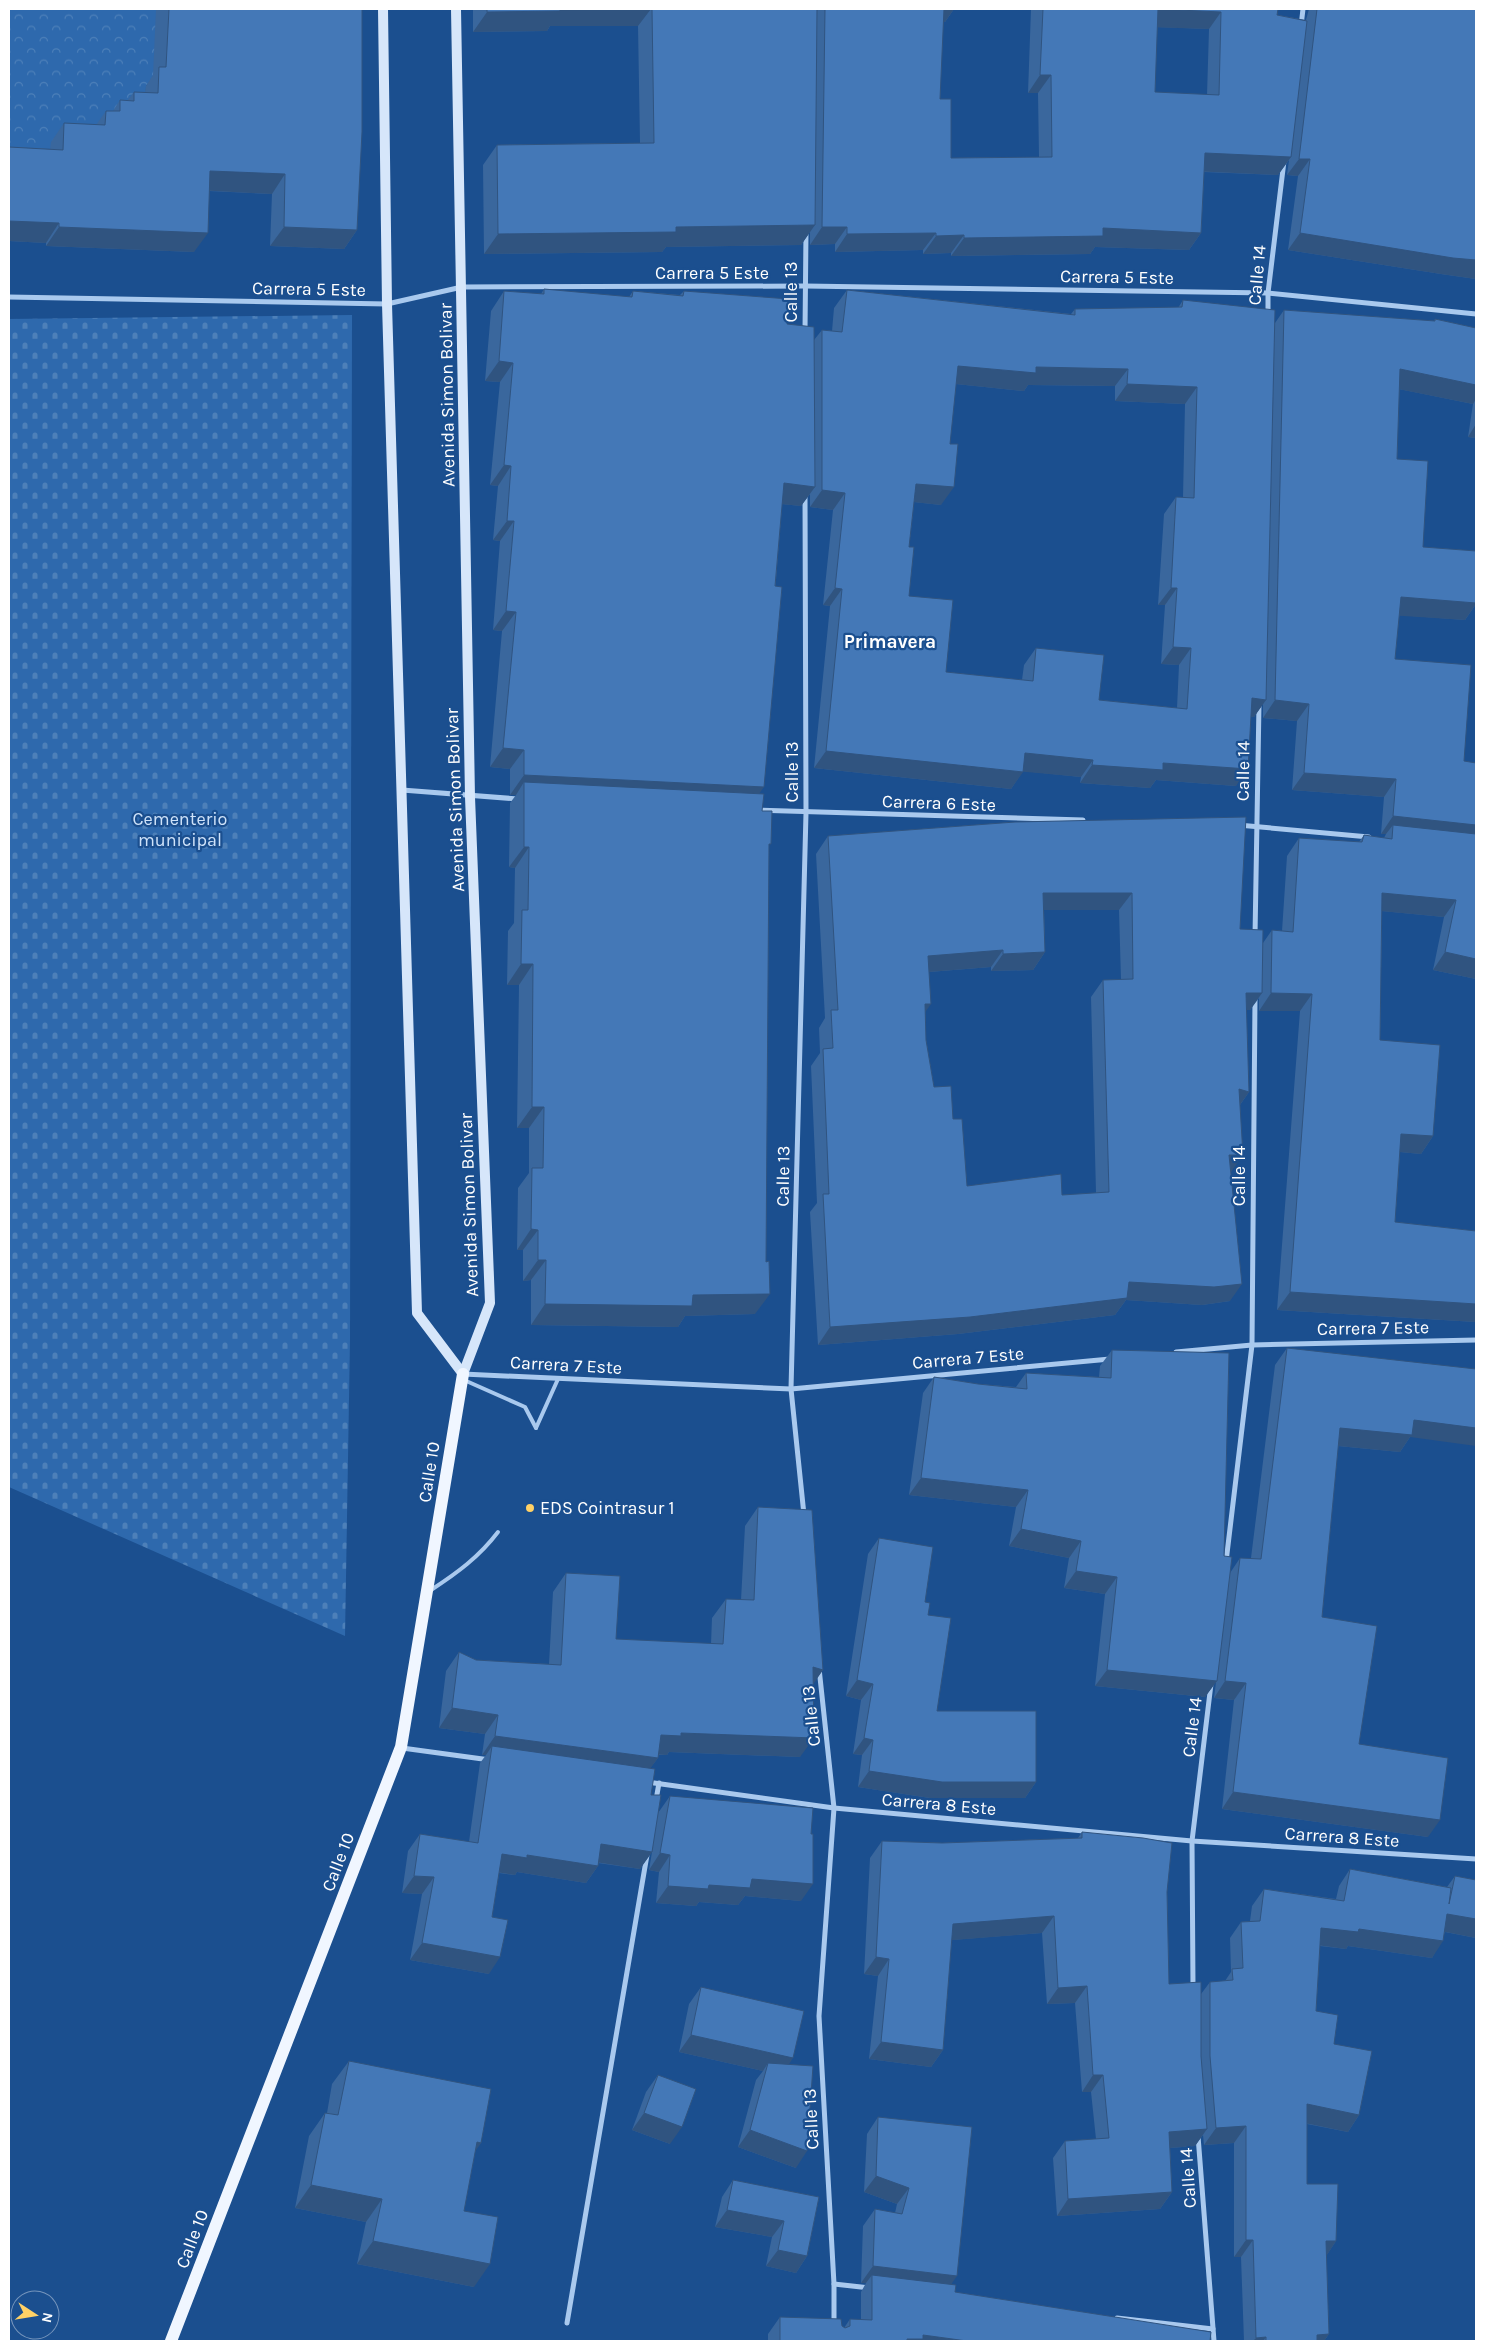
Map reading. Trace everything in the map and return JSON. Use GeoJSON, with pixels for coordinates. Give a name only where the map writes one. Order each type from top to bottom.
{"type":"FeatureCollection","features":[{"type":"Feature","properties":{"kind":"main road"},"geometry":{"type":"LineString","coordinates":[[383,9],[387,304],[417,1313],[463,1377]]}},
{"type":"Feature","properties":{"kind":"main road","name":"Avenida Simon Bolivar"},"geometry":{"type":"LineString","coordinates":[[456,9],[470,797],[490,1303],[463,1377]]}},
{"type":"Feature","properties":{"kind":"main road","name":"Calle 10"},"geometry":{"type":"LineString","coordinates":[[171,2341],[401,1748],[463,1377]]}},
{"type":"Feature","properties":{"kind":"street"},"geometry":{"type":"LineString","coordinates":[[1301,28],[1303,9]]}},
{"type":"Feature","properties":{"kind":"street","name":"Calle 14"},"geometry":{"type":"LineString","coordinates":[[1267,323],[1268,293],[1285,156]]}},
{"type":"Feature","properties":{"kind":"street","name":"Calle 13"},"geometry":{"type":"LineString","coordinates":[[805,336],[806,227]]}},
{"type":"Feature","properties":{"kind":"street","name":"Carrera 5 Este"},"geometry":{"type":"LineString","coordinates":[[9,297],[387,304],[462,287],[805,286],[1268,293],[1476,314]]}},
{"type":"Feature","properties":{"kind":"street","name":"Calle 13"},"geometry":{"type":"LineString","coordinates":[[805,485],[806,812],[791,1389],[805,1526]]}},
{"type":"Feature","properties":{"kind":"street","name":"Calle 14"},"geometry":{"type":"LineString","coordinates":[[1255,945],[1259,697]]}},
{"type":"Feature","properties":{"kind":"street"},"geometry":{"type":"LineString","coordinates":[[401,790],[470,797],[529,800]]}},
{"type":"Feature","properties":{"kind":"street","name":"Carrera 6 Este"},"geometry":{"type":"LineString","coordinates":[[746,810],[1090,821]]}},
{"type":"Feature","properties":{"kind":"street"},"geometry":{"type":"LineString","coordinates":[[1227,824],[1256,825],[1380,838]]}},
{"type":"Feature","properties":{"kind":"street","name":"Calle 14"},"geometry":{"type":"LineString","coordinates":[[1224,1573],[1252,1345],[1255,995]]}},
{"type":"Feature","properties":{"kind":"street","name":"Carrera 7 Este"},"geometry":{"type":"LineString","coordinates":[[1173,1352],[1252,1345],[1476,1340]]}},
{"type":"Feature","properties":{"kind":"street","name":"Carrera 7 Este"},"geometry":{"type":"LineString","coordinates":[[463,1377],[791,1389],[1114,1358]]}},
{"type":"Feature","properties":{"kind":"street","name":"Calle 13"},"geometry":{"type":"LineString","coordinates":[[819,1662],[834,1808],[819,2016],[834,2284],[834,2332]]}},
{"type":"Feature","properties":{"kind":"street","name":"Calle 14"},"geometry":{"type":"LineString","coordinates":[[1193,1996],[1192,1841],[1212,1672]]}},
{"type":"Feature","properties":{"kind":"street"},"geometry":{"type":"LineString","coordinates":[[401,1748],[500,1761]]}},
{"type":"Feature","properties":{"kind":"street","name":"Carrera 8 Este"},"geometry":{"type":"LineString","coordinates":[[639,1781],[834,1808],[1192,1841],[1476,1858]]}},
{"type":"Feature","properties":{"kind":"street"},"geometry":{"type":"LineString","coordinates":[[656,1803],[659,1783]]}},
{"type":"Feature","properties":{"kind":"street"},"geometry":{"type":"LineString","coordinates":[[567,2322],[648,1851]]}},
{"type":"Feature","properties":{"kind":"street","name":"Calle 14"},"geometry":{"type":"LineString","coordinates":[[1198,2132],[1214,2341]]}},
{"type":"Feature","properties":{"kind":"street"},"geometry":{"type":"LineString","coordinates":[[834,2284],[873,2288]]}},
{"type":"Feature","properties":{"kind":"street"},"geometry":{"type":"LineString","coordinates":[[1106,2316],[1213,2329]]}},
{"type":"Feature","properties":{"kind":"lane"},"geometry":{"type":"LineString","coordinates":[[463,1377],[525,1407],[536,1428],[558,1379]]}},
{"type":"Feature","properties":{"kind":"lane"},"geometry":{"type":"LineString","coordinates":[[427,1592],[463,1570],[485,1549],[498,1532]]}},
{"type":"Feature","properties":{"kind":"green space"},"geometry":{"type":"Polygon","coordinates":[[[9,9],[156,9],[192,34],[146,86],[145,112],[49,169],[9,167],[9,9]]]}},
{"type":"Feature","properties":{"kind":"green space","name":"Cementerio municipal"},"geometry":{"type":"Polygon","coordinates":[[[352,315],[350,1340],[345,1636],[9,1487],[9,319],[352,315]]]}},
{"type":"Feature","properties":{"kind":"building"},"geometry":{"type":"Polygon","coordinates":[[[169,9],[362,9],[362,132],[357,230],[284,227],[285,174],[210,171],[208,233],[59,227],[59,223],[9,221],[9,147],[63,150],[64,123],[105,125],[106,111],[120,111],[120,100],[134,101],[134,92],[158,93],[159,67],[166,67],[169,9]]]}},
{"type":"Feature","properties":{"kind":"building"},"geometry":{"type":"Polygon","coordinates":[[[487,9],[560,9],[560,11],[487,12],[487,9]]]}},
{"type":"Feature","properties":{"kind":"building"},"geometry":{"type":"Polygon","coordinates":[[[652,9],[817,9],[815,225],[676,227],[676,232],[498,234],[497,145],[654,143],[652,9]]]}},
{"type":"Feature","properties":{"kind":"building"},"geometry":{"type":"Polygon","coordinates":[[[825,9],[944,9],[940,99],[951,99],[951,158],[1052,157],[1051,75],[1040,75],[1043,9],[1158,9],[1278,9],[1277,15],[1307,21],[1291,157],[1205,153],[1201,233],[1103,228],[1103,236],[964,238],[964,235],[936,236],[936,233],[847,234],[847,227],[822,227],[825,9]],[[1158,9],[1155,92],[1219,95],[1221,12],[1158,9]]]}},
{"type":"Feature","properties":{"kind":"building"},"geometry":{"type":"Polygon","coordinates":[[[1317,9],[1476,9],[1476,260],[1453,258],[1300,233],[1310,159],[1299,159],[1317,9]]]}},
{"type":"Feature","properties":{"kind":"building"},"geometry":{"type":"Polygon","coordinates":[[[544,289],[632,297],[633,291],[683,296],[684,291],[789,299],[787,324],[814,327],[815,487],[784,483],[775,586],[782,587],[764,787],[524,775],[524,750],[503,748],[516,612],[506,611],[514,521],[507,521],[511,466],[504,465],[513,363],[499,361],[504,291],[544,294],[544,289]]]}},
{"type":"Feature","properties":{"kind":"building"},"geometry":{"type":"Polygon","coordinates":[[[847,290],[1075,315],[1075,309],[1182,307],[1183,300],[1275,310],[1266,700],[1252,698],[1248,769],[1163,763],[1163,770],[1092,765],[1093,760],[1025,753],[1023,772],[826,751],[842,589],[835,588],[845,493],[822,490],[822,330],[842,332],[847,290]],[[958,366],[950,444],[958,444],[954,487],[916,484],[909,547],[914,547],[909,596],[953,600],[946,672],[1033,681],[1036,648],[1104,655],[1099,700],[1187,709],[1191,648],[1173,647],[1177,588],[1171,588],[1176,497],[1194,498],[1197,387],[1127,384],[1128,369],[1036,367],[1036,373],[958,366]]]}},
{"type":"Feature","properties":{"kind":"building"},"geometry":{"type":"Polygon","coordinates":[[[1284,310],[1435,321],[1435,319],[1476,328],[1476,385],[1400,369],[1397,459],[1428,461],[1423,547],[1476,551],[1476,603],[1401,597],[1395,659],[1471,665],[1464,761],[1476,763],[1476,825],[1393,816],[1396,779],[1304,773],[1309,704],[1275,700],[1284,310]]]}},
{"type":"Feature","properties":{"kind":"building"},"geometry":{"type":"Polygon","coordinates":[[[524,782],[764,794],[762,811],[772,811],[771,844],[769,844],[766,1262],[769,1261],[770,1294],[693,1295],[692,1306],[545,1304],[546,1260],[538,1260],[538,1230],[531,1229],[532,1168],[543,1168],[544,1107],[532,1107],[533,964],[521,964],[522,910],[528,910],[529,847],[524,847],[524,782]]]}},
{"type":"Feature","properties":{"kind":"building"},"geometry":{"type":"Polygon","coordinates":[[[1246,817],[1240,929],[1263,930],[1262,993],[1246,993],[1249,1092],[1239,1089],[1243,1155],[1229,1155],[1242,1284],[1214,1287],[1129,1282],[1127,1298],[970,1317],[830,1327],[823,1194],[829,1194],[823,1049],[833,1048],[831,1010],[838,1010],[828,836],[1015,822],[1246,817]],[[1043,893],[1045,952],[1003,954],[1003,950],[928,956],[931,1004],[925,1004],[926,1040],[934,1087],[951,1086],[953,1119],[962,1119],[967,1186],[1061,1174],[1062,1195],[1109,1192],[1103,980],[1133,979],[1132,893],[1043,893]]]}},
{"type":"Feature","properties":{"kind":"building"},"geometry":{"type":"Polygon","coordinates":[[[1393,825],[1476,834],[1476,959],[1445,952],[1456,900],[1382,893],[1380,1040],[1440,1045],[1433,1136],[1401,1134],[1395,1222],[1476,1231],[1476,1304],[1290,1292],[1312,994],[1271,993],[1272,930],[1293,932],[1299,838],[1362,842],[1364,835],[1392,839],[1393,825]]]}},
{"type":"Feature","properties":{"kind":"building"},"geometry":{"type":"Polygon","coordinates":[[[1287,1348],[1476,1369],[1476,1428],[1414,1420],[1412,1435],[1340,1428],[1322,1617],[1377,1626],[1359,1744],[1448,1758],[1440,1820],[1233,1792],[1246,1683],[1225,1681],[1240,1558],[1261,1559],[1287,1348]]]}},
{"type":"Feature","properties":{"kind":"building"},"geometry":{"type":"Polygon","coordinates":[[[1112,1350],[1229,1353],[1224,1556],[1232,1557],[1217,1681],[1107,1670],[1117,1577],[1076,1571],[1081,1541],[1021,1529],[1028,1490],[921,1478],[934,1377],[1027,1389],[1026,1373],[1111,1378],[1112,1350]]]}},
{"type":"Feature","properties":{"kind":"building"},"geometry":{"type":"Polygon","coordinates":[[[758,1507],[812,1510],[823,1670],[813,1667],[814,1738],[681,1733],[681,1736],[661,1735],[658,1758],[495,1736],[498,1715],[452,1708],[459,1652],[476,1660],[561,1665],[566,1573],[620,1576],[616,1639],[723,1644],[726,1599],[754,1600],[758,1507]]]}},
{"type":"Feature","properties":{"kind":"building"},"geometry":{"type":"Polygon","coordinates":[[[879,1538],[933,1547],[925,1602],[930,1603],[928,1615],[951,1618],[937,1711],[1036,1711],[1036,1782],[942,1782],[869,1771],[873,1740],[864,1738],[873,1684],[857,1680],[879,1538]]]}},
{"type":"Feature","properties":{"kind":"building"},"geometry":{"type":"Polygon","coordinates":[[[492,1746],[655,1769],[651,1795],[661,1795],[652,1852],[601,1844],[598,1866],[527,1855],[527,1858],[502,1854],[492,1917],[508,1920],[500,1957],[422,1943],[434,1877],[414,1876],[420,1834],[478,1843],[492,1746]]]}},
{"type":"Feature","properties":{"kind":"building"},"geometry":{"type":"Polygon","coordinates":[[[670,1796],[813,1808],[811,1834],[813,1834],[813,1884],[752,1879],[750,1888],[709,1885],[708,1889],[668,1886],[670,1855],[660,1853],[670,1796]]]}},
{"type":"Feature","properties":{"kind":"building"},"geometry":{"type":"Polygon","coordinates":[[[1082,1832],[1172,1843],[1167,1892],[1169,1984],[1201,1982],[1201,2056],[1207,2129],[1169,2132],[1172,2192],[1068,2199],[1065,2141],[1109,2138],[1103,2075],[1093,2075],[1087,1986],[1058,1988],[1054,1916],[953,1924],[943,2050],[881,2042],[889,1959],[876,1957],[882,1841],[942,1843],[1082,1838],[1082,1832]]]}},
{"type":"Feature","properties":{"kind":"building"},"geometry":{"type":"Polygon","coordinates":[[[1350,1869],[1451,1888],[1449,1904],[1455,1876],[1476,1880],[1476,1919],[1447,1914],[1443,1941],[1359,1929],[1358,1932],[1321,1928],[1316,2011],[1338,2015],[1334,2044],[1372,2051],[1359,2115],[1307,2104],[1307,2184],[1338,2184],[1336,2241],[1326,2241],[1329,2334],[1317,2335],[1317,2341],[1266,2341],[1266,2337],[1256,2338],[1253,2240],[1246,2240],[1246,2126],[1216,2128],[1210,2056],[1210,1982],[1233,1980],[1232,1969],[1243,1968],[1241,1922],[1260,1921],[1264,1889],[1344,1901],[1350,1869]]]}},
{"type":"Feature","properties":{"kind":"building"},"geometry":{"type":"Polygon","coordinates":[[[701,1987],[804,2011],[793,2058],[691,2035],[701,1987]]]}},
{"type":"Feature","properties":{"kind":"building"},"geometry":{"type":"Polygon","coordinates":[[[349,2061],[491,2089],[481,2143],[477,2142],[464,2211],[498,2217],[490,2264],[373,2241],[382,2199],[311,2185],[325,2113],[338,2115],[349,2061]]]}},
{"type":"Feature","properties":{"kind":"building"},"geometry":{"type":"Polygon","coordinates":[[[768,2063],[813,2066],[807,2151],[750,2130],[768,2063]]]}},
{"type":"Feature","properties":{"kind":"building"},"geometry":{"type":"Polygon","coordinates":[[[658,2075],[696,2089],[682,2127],[644,2113],[658,2075]]]}},
{"type":"Feature","properties":{"kind":"building"},"geometry":{"type":"Polygon","coordinates":[[[878,2117],[972,2127],[957,2276],[873,2266],[875,2209],[902,2214],[909,2188],[876,2176],[878,2117]]]}},
{"type":"Feature","properties":{"kind":"building"},"geometry":{"type":"Polygon","coordinates":[[[733,2180],[819,2197],[807,2256],[778,2250],[784,2221],[727,2210],[733,2180]]]}},
{"type":"Feature","properties":{"kind":"building"},"geometry":{"type":"Polygon","coordinates":[[[872,2275],[956,2285],[955,2292],[1211,2332],[1210,2341],[967,2341],[923,2335],[923,2339],[907,2339],[907,2341],[780,2341],[780,2317],[841,2319],[842,2326],[845,2328],[850,2326],[850,2319],[872,2320],[872,2275]]]}},
{"type":"Feature","properties":{"kind":"place","name":"EDS Cointrasur 1"},"geometry":{"type":"Point","coordinates":[530,1508]}},
{"type":"Feature","properties":{"kind":"district","name":"Primavera"},"geometry":{"type":"Point","coordinates":[890,641]}}]}
